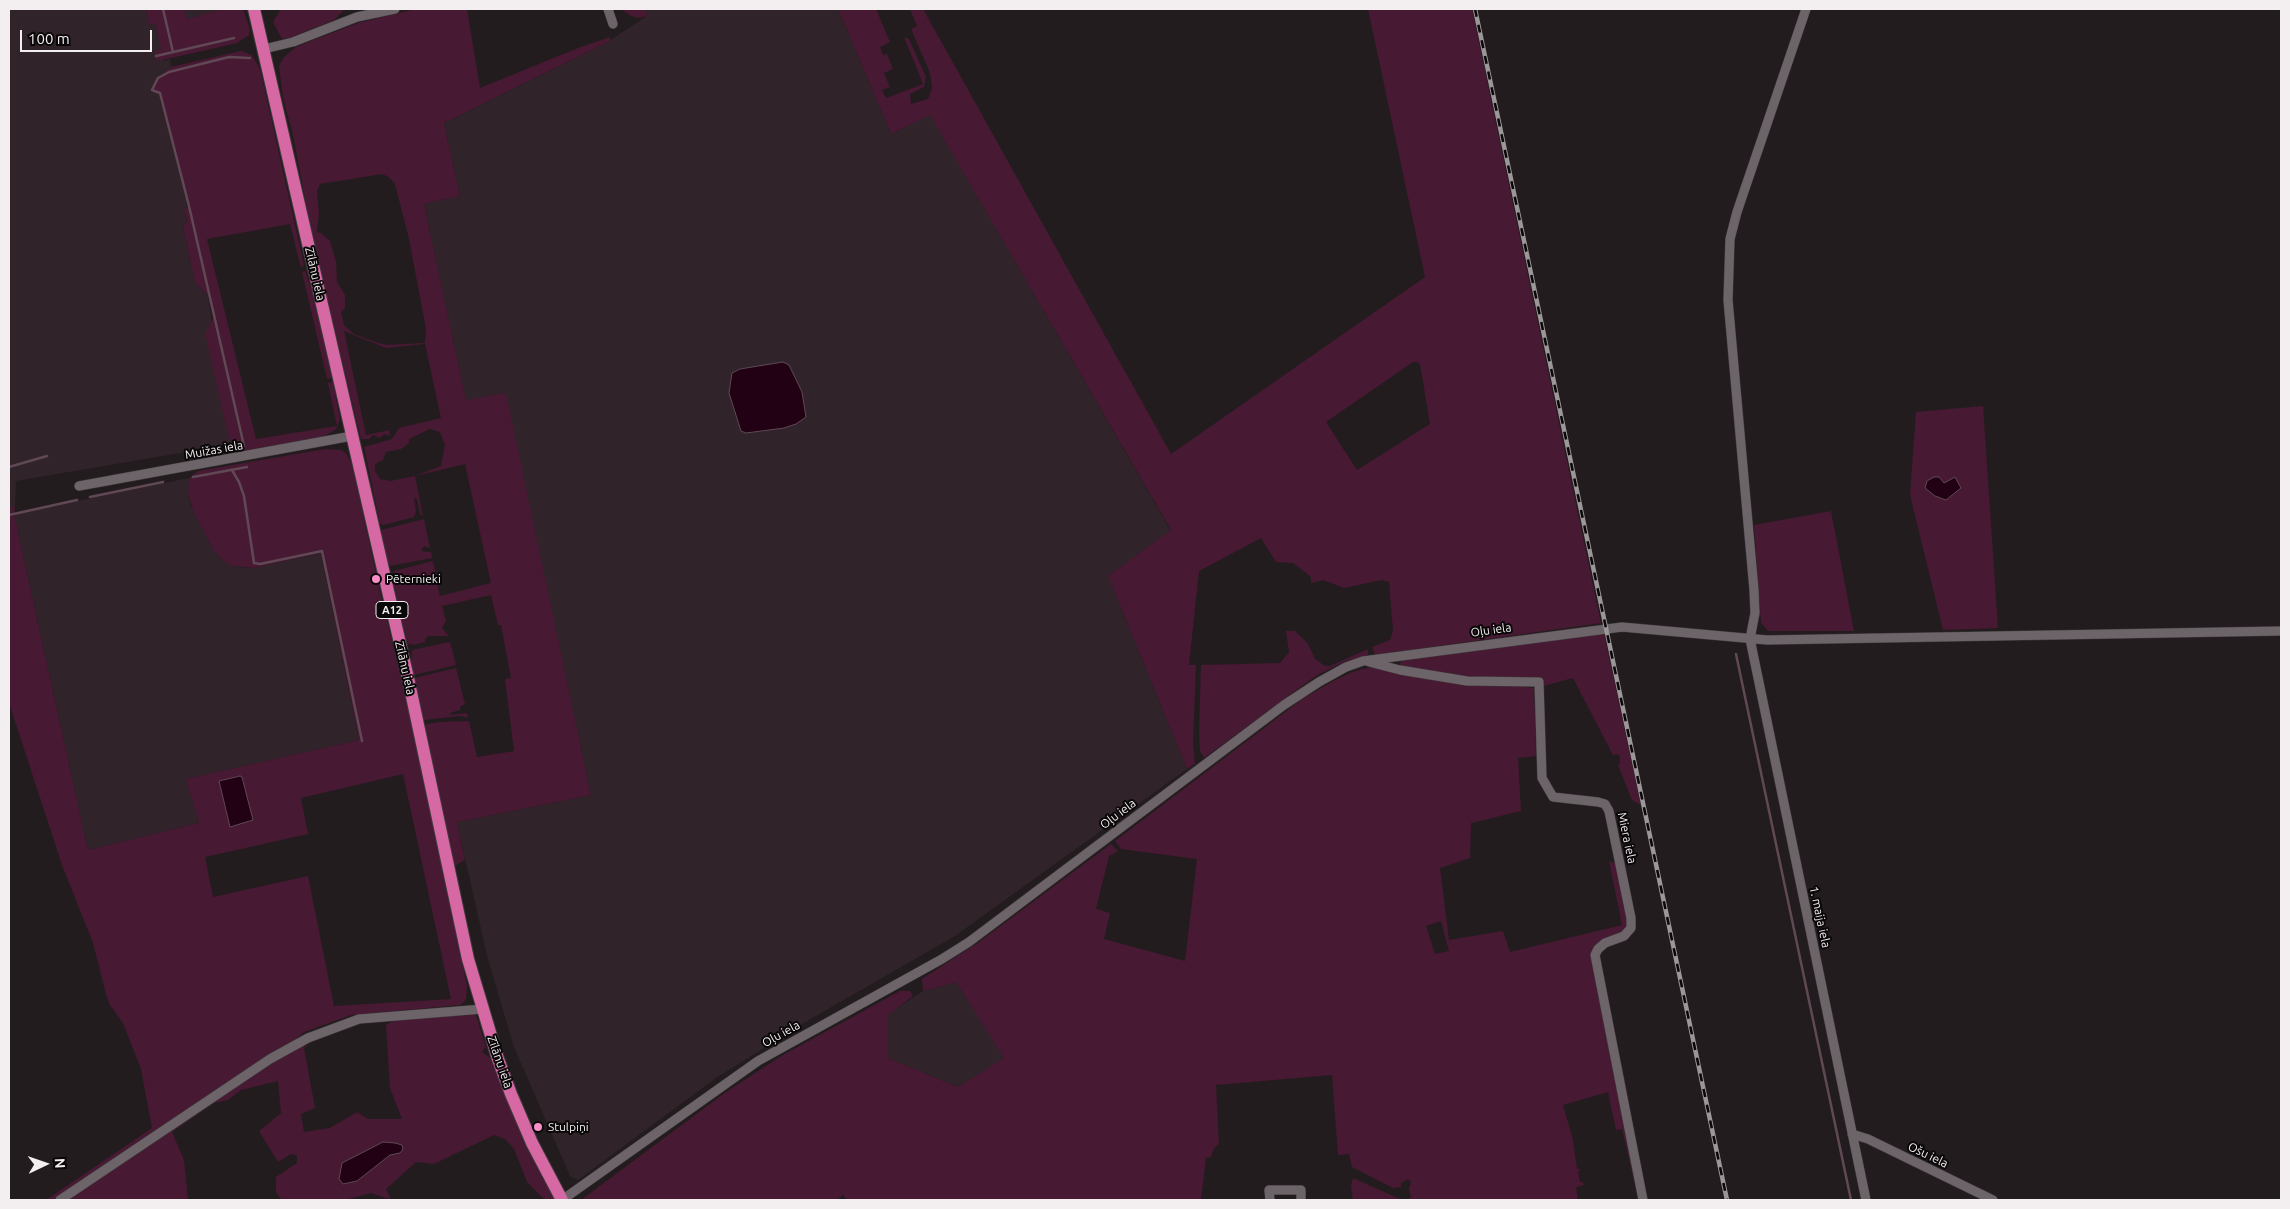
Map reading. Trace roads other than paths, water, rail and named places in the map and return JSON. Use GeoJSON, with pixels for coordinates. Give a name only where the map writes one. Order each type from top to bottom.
{"type":"FeatureCollection","features":[{"type":"Feature","properties":{"kind":"highway","name":"Zīlānu iela"},"geometry":{"type":"LineString","coordinates":[[254,9],[408,678],[449,876],[482,1009],[511,1094],[532,1143],[562,1200]]}},
{"type":"Feature","properties":{"kind":"street"},"geometry":{"type":"LineString","coordinates":[[264,49],[293,42],[356,13],[395,9]]}},
{"type":"Feature","properties":{"kind":"street"},"geometry":{"type":"LineString","coordinates":[[608,9],[613,24]]}},
{"type":"Feature","properties":{"kind":"street"},"geometry":{"type":"LineString","coordinates":[[1750,639],[1755,613],[1728,300],[1730,239],[1737,212],[1806,9]]}},
{"type":"Feature","properties":{"kind":"street","name":"Muižas iela"},"geometry":{"type":"LineString","coordinates":[[79,486],[352,436]]}},
{"type":"Feature","properties":{"kind":"street","name":"Oļu iela"},"geometry":{"type":"LineString","coordinates":[[562,1200],[758,1061],[942,959],[969,942],[1284,705],[1318,682],[1346,667],[1363,661],[1613,627],[1684,631],[1750,639],[1926,639],[2281,631]]}},
{"type":"Feature","properties":{"kind":"street","name":"1. maija iela"},"geometry":{"type":"LineString","coordinates":[[1750,639],[1866,1200]]}},
{"type":"Feature","properties":{"kind":"street","name":"Miera iela"},"geometry":{"type":"LineString","coordinates":[[1363,661],[1400,670],[1467,681],[1539,682],[1542,778],[1553,797],[1604,804],[1609,811],[1631,918],[1631,928],[1624,936],[1605,943],[1598,949],[1595,955],[1643,1200]]}},
{"type":"Feature","properties":{"kind":"street"},"geometry":{"type":"LineString","coordinates":[[60,1200],[270,1059],[308,1038],[359,1019],[386,1015],[482,1009]]}},
{"type":"Feature","properties":{"kind":"street","name":"Ošu iela"},"geometry":{"type":"LineString","coordinates":[[1852,1134],[1868,1139],[1993,1200]]}},
{"type":"Feature","properties":{"kind":"street"},"geometry":{"type":"LineString","coordinates":[[1270,1200],[1269,1190],[1300,1190],[1301,1200]]}},
{"type":"Feature","properties":{"kind":"waterway"},"geometry":{"type":"LineString","coordinates":[[163,9],[173,52]]}},
{"type":"Feature","properties":{"kind":"waterway"},"geometry":{"type":"LineString","coordinates":[[156,56],[234,38]]}},
{"type":"Feature","properties":{"kind":"waterway"},"geometry":{"type":"LineString","coordinates":[[244,446],[189,206],[160,93],[152,90],[158,78],[169,72],[229,57],[250,58]]}},
{"type":"Feature","properties":{"kind":"waterway"},"geometry":{"type":"LineString","coordinates":[[9,467],[47,456]]}},
{"type":"Feature","properties":{"kind":"waterway"},"geometry":{"type":"LineString","coordinates":[[193,477],[247,467]]}},
{"type":"Feature","properties":{"kind":"waterway"},"geometry":{"type":"LineString","coordinates":[[232,470],[244,496],[254,563],[260,564],[322,551],[362,741]]}},
{"type":"Feature","properties":{"kind":"waterway"},"geometry":{"type":"LineString","coordinates":[[90,497],[163,482]]}},
{"type":"Feature","properties":{"kind":"waterway"},"geometry":{"type":"LineString","coordinates":[[9,515],[77,500]]}},
{"type":"Feature","properties":{"kind":"waterway"},"geometry":{"type":"LineString","coordinates":[[1736,654],[1851,1200]]}},
{"type":"Feature","properties":{"kind":"railway"},"geometry":{"type":"LineString","coordinates":[[1475,9],[1727,1200]]}},
{"type":"Feature","properties":{"kind":"place","name":"Pēternieki"},"geometry":{"type":"Point","coordinates":[376,579]}},
{"type":"Feature","properties":{"kind":"place","name":"Stulpiņi"},"geometry":{"type":"Point","coordinates":[538,1127]}}]}
